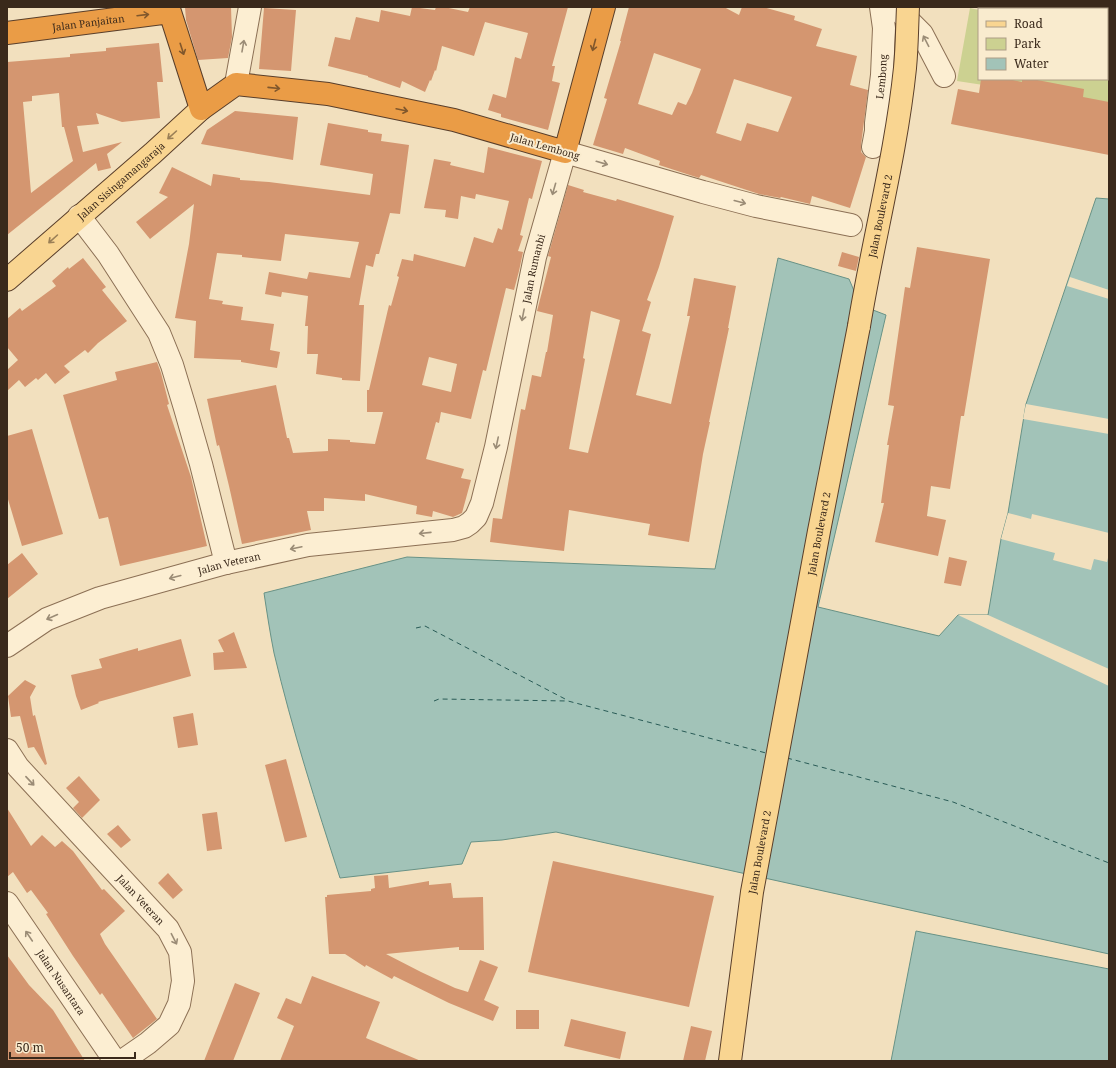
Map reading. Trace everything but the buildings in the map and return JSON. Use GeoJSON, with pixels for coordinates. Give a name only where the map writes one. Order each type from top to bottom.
{"type":"FeatureCollection","features":[{"type":"Feature","properties":{"kind":"highway","name":"Jalan Rumanbi"},"geometry":{"type":"LineString","coordinates":[[565,152],[604,7]]}},
{"type":"Feature","properties":{"kind":"highway","name":"Jalan Panjaitan"},"geometry":{"type":"LineString","coordinates":[[7,33],[170,9]]}},
{"type":"Feature","properties":{"kind":"highway"},"geometry":{"type":"LineString","coordinates":[[170,9],[201,109]]}},
{"type":"Feature","properties":{"kind":"highway","name":"Jalan Sisingamangaraja"},"geometry":{"type":"LineString","coordinates":[[201,109],[236,84]]}},
{"type":"Feature","properties":{"kind":"highway","name":"Jalan Lembong"},"geometry":{"type":"LineString","coordinates":[[236,84],[328,94],[454,120],[565,152]]}},
{"type":"Feature","properties":{"kind":"main road","name":"Jalan Boulevard 2"},"geometry":{"type":"LineString","coordinates":[[730,1061],[752,892],[820,524],[895,137],[905,67],[908,7]]}},
{"type":"Feature","properties":{"kind":"main road","name":"Jalan Sisingamangaraja"},"geometry":{"type":"LineString","coordinates":[[7,280],[78,216],[153,153],[201,109]]}},
{"type":"Feature","properties":{"kind":"street"},"geometry":{"type":"LineString","coordinates":[[236,84],[250,7]]}},
{"type":"Feature","properties":{"kind":"street","name":"Lembong"},"geometry":{"type":"LineString","coordinates":[[873,147],[882,75],[884,28],[881,7]]}},
{"type":"Feature","properties":{"kind":"street"},"geometry":{"type":"LineString","coordinates":[[893,7],[897,9],[922,34],[944,76]]}},
{"type":"Feature","properties":{"kind":"street","name":"Jalan Lembong"},"geometry":{"type":"LineString","coordinates":[[565,152],[702,192],[756,206],[851,225]]}},
{"type":"Feature","properties":{"kind":"street","name":"Jalan Rumanbi"},"geometry":{"type":"LineString","coordinates":[[464,527],[476,517],[482,503],[496,447],[535,257],[565,152]]}},
{"type":"Feature","properties":{"kind":"street"},"geometry":{"type":"LineString","coordinates":[[78,216],[108,254],[159,333],[172,365],[185,408],[226,563]]}},
{"type":"Feature","properties":{"kind":"street","name":"Jalan Veteran"},"geometry":{"type":"LineString","coordinates":[[7,646],[47,619],[100,598],[226,563],[308,545],[453,530],[464,527]]}},
{"type":"Feature","properties":{"kind":"street","name":"Jalan Veteran"},"geometry":{"type":"LineString","coordinates":[[7,750],[18,767],[168,929],[180,952],[183,981],[179,1004],[169,1025],[148,1043],[122,1061]]}},
{"type":"Feature","properties":{"kind":"street","name":"Jalan Nusantara"},"geometry":{"type":"LineString","coordinates":[[7,903],[115,1061]]}},
{"type":"Feature","properties":{"kind":"green space"},"geometry":{"type":"Polygon","coordinates":[[[970,8],[978,10],[978,80],[1108,80],[1109,38],[1109,104],[957,81],[970,8]]]}},
{"type":"Feature","properties":{"kind":"water"},"geometry":{"type":"Polygon","coordinates":[[[1096,198],[1109,199],[1109,954],[556,832],[502,840],[471,842],[462,864],[340,878],[296,738],[274,653],[264,593],[407,557],[715,569],[778,258],[849,279],[860,305],[886,315],[818,607],[939,636],[958,615],[988,615],[1001,539],[1008,513],[1026,404],[1096,198]]]}},
{"type":"Feature","properties":{"kind":"water"},"geometry":{"type":"Polygon","coordinates":[[[916,931],[1109,969],[1109,1061],[891,1061],[916,931]]]}},
{"type":"Feature","properties":{"kind":"pier"},"geometry":{"type":"Polygon","coordinates":[[[1070,277],[1109,290],[1109,299],[1067,286],[1070,277]]]}},
{"type":"Feature","properties":{"kind":"pier"},"geometry":{"type":"Polygon","coordinates":[[[1026,404],[1109,419],[1109,434],[1023,419],[1026,404]]]}},
{"type":"Feature","properties":{"kind":"pier"},"geometry":{"type":"Polygon","coordinates":[[[1008,513],[1031,519],[1032,514],[1109,533],[1109,554],[1107,562],[1094,559],[1091,570],[1053,560],[1055,553],[1001,539],[1008,513]]]}},
{"type":"Feature","properties":{"kind":"pier"},"geometry":{"type":"Polygon","coordinates":[[[958,615],[988,615],[1109,669],[1109,686],[958,615]]]}},
{"type":"Feature","properties":{"kind":"ferry route"},"geometry":{"type":"LineString","coordinates":[[416,628],[425,626],[567,700]]}},
{"type":"Feature","properties":{"kind":"ferry route"},"geometry":{"type":"LineString","coordinates":[[434,701],[439,699],[568,701],[766,753]]}},
{"type":"Feature","properties":{"kind":"ferry route"},"geometry":{"type":"LineString","coordinates":[[787,758],[953,802],[1109,863]]}}]}
